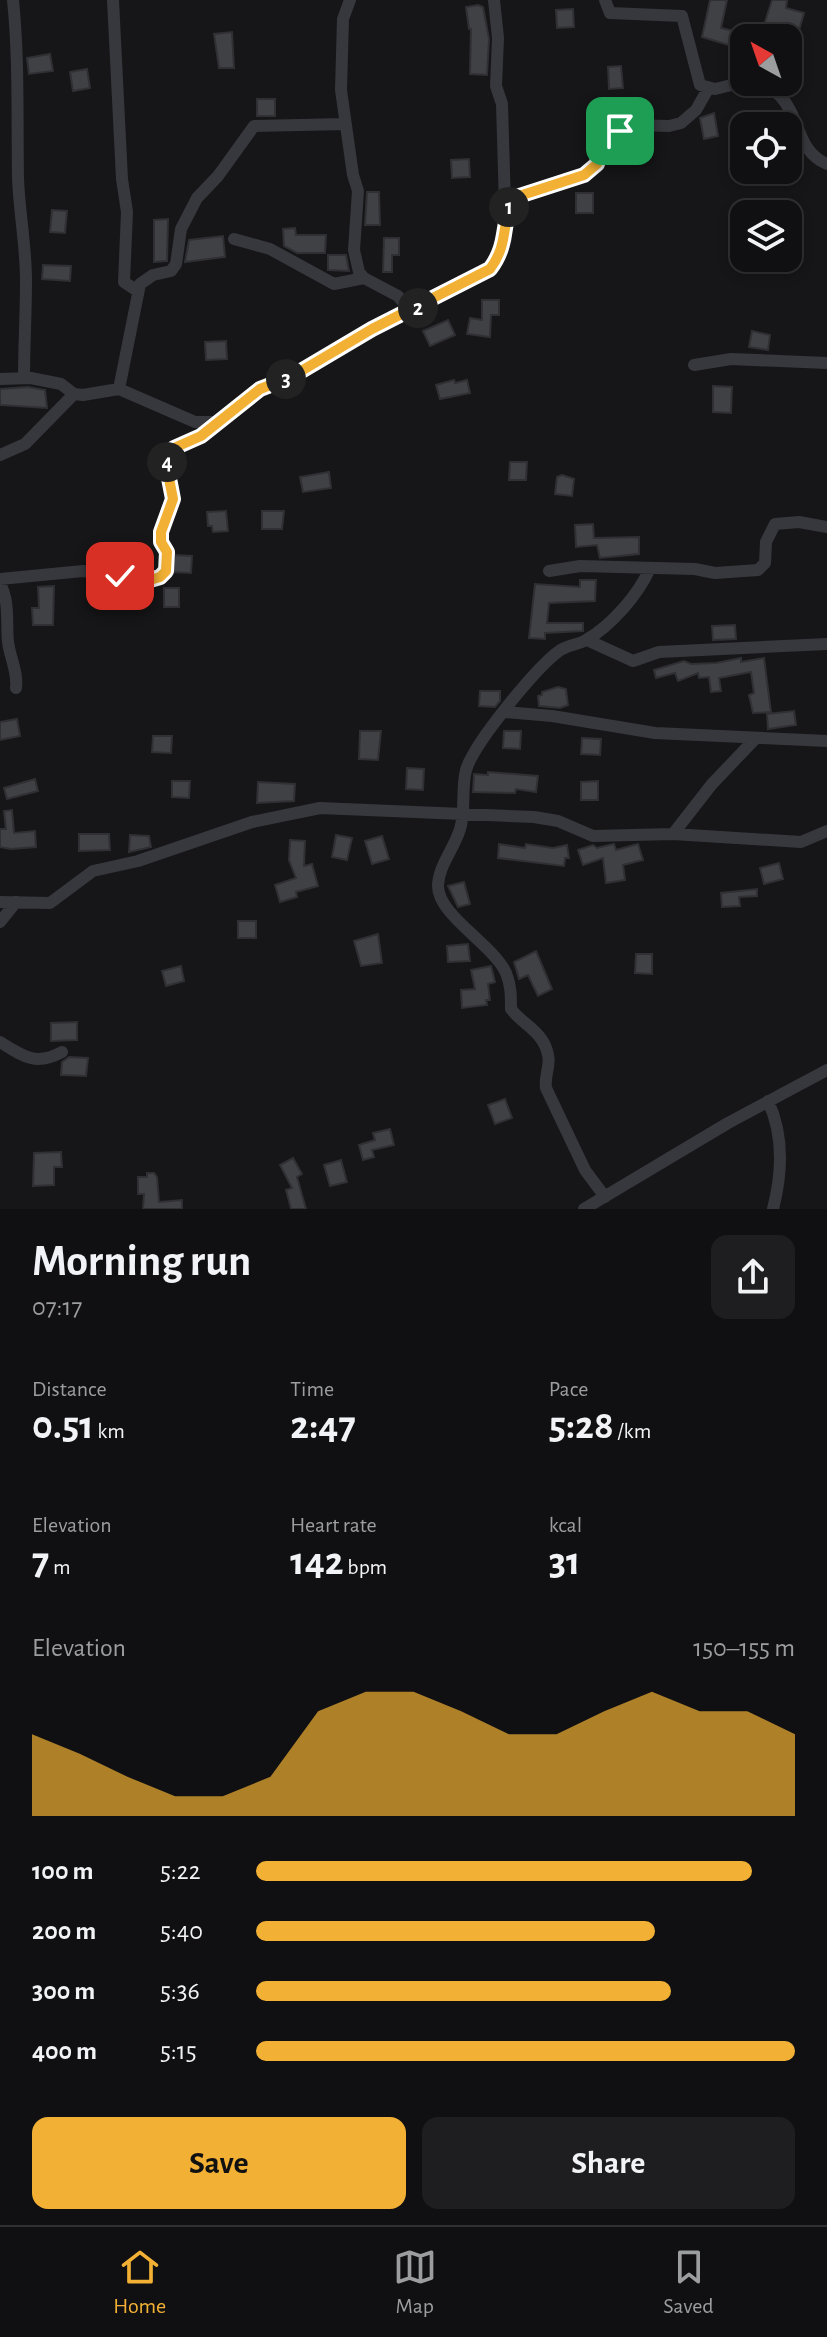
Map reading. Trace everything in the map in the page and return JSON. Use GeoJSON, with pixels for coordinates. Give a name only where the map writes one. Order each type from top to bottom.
{"type":"FeatureCollection","features":[{"type":"Feature","properties":{"kind":"street"},"geometry":{"type":"LineString","coordinates":[[0,3],[13,0],[18,49],[15,71],[19,92],[18,180],[26,279],[24,378]]}},
{"type":"Feature","properties":{"kind":"street"},"geometry":{"type":"LineString","coordinates":[[113,0],[122,179],[127,212],[124,282],[136,290]]}},
{"type":"Feature","properties":{"kind":"street"},"geometry":{"type":"LineString","coordinates":[[350,0],[343,19],[341,90],[358,191],[354,250],[359,272],[364,278],[398,296],[411,312]]}},
{"type":"Feature","properties":{"kind":"street"},"geometry":{"type":"LineString","coordinates":[[16,688],[17,678],[8,642],[6,598],[0,582],[83,571],[150,580],[160,577],[167,562],[161,532],[173,499],[167,459],[174,448],[201,436],[260,389],[291,377],[372,329],[411,312],[490,269],[500,256],[506,239],[506,216],[501,163],[502,104],[496,86],[498,38],[494,0]]}},
{"type":"Feature","properties":{"kind":"street"},"geometry":{"type":"LineString","coordinates":[[605,0],[610,13],[682,16],[700,85],[708,89],[730,85]]}},
{"type":"Feature","properties":{"kind":"street"},"geometry":{"type":"LineString","coordinates":[[506,216],[513,198],[584,175],[597,164],[598,146],[606,134],[632,125],[669,126],[681,123],[696,110],[708,89]]}},
{"type":"Feature","properties":{"kind":"street"},"geometry":{"type":"LineString","coordinates":[[782,96],[810,154],[827,164]]}},
{"type":"Feature","properties":{"kind":"street"},"geometry":{"type":"LineString","coordinates":[[119,389],[136,290],[146,278],[171,271],[176,264],[181,229],[197,198],[218,176],[254,126],[345,124]]}},
{"type":"Feature","properties":{"kind":"street"},"geometry":{"type":"LineString","coordinates":[[234,239],[270,249],[334,284],[364,278]]}},
{"type":"Feature","properties":{"kind":"street"},"geometry":{"type":"LineString","coordinates":[[694,365],[731,359],[827,363]]}},
{"type":"Feature","properties":{"kind":"street"},"geometry":{"type":"LineString","coordinates":[[0,379],[24,378],[61,384],[74,394],[119,389],[195,422],[218,422]]}},
{"type":"Feature","properties":{"kind":"street"},"geometry":{"type":"LineString","coordinates":[[0,455],[25,444],[74,394]]}},
{"type":"Feature","properties":{"kind":"street"},"geometry":{"type":"LineString","coordinates":[[549,571],[580,566],[715,573],[758,570],[765,563],[766,542],[775,524],[799,522],[827,527]]}},
{"type":"Feature","properties":{"kind":"street"},"geometry":{"type":"LineString","coordinates":[[605,1197],[575,1150],[546,1088],[544,1076],[550,1059],[546,1049],[530,1023],[511,1009],[510,984],[505,969],[463,922],[449,915],[438,889],[441,869],[454,848],[464,816],[463,789],[467,768],[480,740],[541,666],[561,649],[587,640],[617,615],[650,568]]}},
{"type":"Feature","properties":{"kind":"street"},"geometry":{"type":"LineString","coordinates":[[587,640],[633,661],[659,652],[827,644]]}},
{"type":"Feature","properties":{"kind":"street"},"geometry":{"type":"LineString","coordinates":[[505,712],[552,716],[655,733],[827,741]]}},
{"type":"Feature","properties":{"kind":"street"},"geometry":{"type":"LineString","coordinates":[[673,834],[712,784],[755,739]]}},
{"type":"Feature","properties":{"kind":"street"},"geometry":{"type":"LineString","coordinates":[[0,902],[50,903],[93,871],[138,861],[252,822],[320,808],[546,818],[593,836],[673,834],[801,842],[827,831]]}},
{"type":"Feature","properties":{"kind":"street"},"geometry":{"type":"LineString","coordinates":[[0,922],[16,902]]}},
{"type":"Feature","properties":{"kind":"street"},"geometry":{"type":"LineString","coordinates":[[0,1042],[36,1060],[45,1061],[62,1052]]}},
{"type":"Feature","properties":{"kind":"street"},"geometry":{"type":"LineString","coordinates":[[584,1209],[827,1070]]}},
{"type":"Feature","properties":{"kind":"street"},"geometry":{"type":"LineString","coordinates":[[768,1101],[775,1116],[780,1148],[773,1209]]}},
{"type":"Feature","properties":{"kind":"building"},"geometry":{"type":"Polygon","coordinates":[[[710,0],[727,0],[721,28],[730,30],[730,45],[702,37],[710,0]]]}},
{"type":"Feature","properties":{"kind":"building"},"geometry":{"type":"Polygon","coordinates":[[[772,0],[787,0],[786,8],[804,13],[801,24],[764,24],[772,0]]]}},
{"type":"Feature","properties":{"kind":"building"},"geometry":{"type":"Polygon","coordinates":[[[466,7],[483,7],[489,39],[487,75],[470,74],[471,29],[466,7]]]}},
{"type":"Feature","properties":{"kind":"building"},"geometry":{"type":"Polygon","coordinates":[[[573,9],[574,27],[557,28],[556,10],[573,9]]]}},
{"type":"Feature","properties":{"kind":"building"},"geometry":{"type":"Polygon","coordinates":[[[232,32],[234,68],[219,68],[214,34],[232,32]]]}},
{"type":"Feature","properties":{"kind":"building"},"geometry":{"type":"Polygon","coordinates":[[[50,54],[53,71],[29,74],[27,58],[50,54]]]}},
{"type":"Feature","properties":{"kind":"building"},"geometry":{"type":"Polygon","coordinates":[[[621,66],[623,88],[609,89],[608,67],[621,66]]]}},
{"type":"Feature","properties":{"kind":"building"},"geometry":{"type":"Polygon","coordinates":[[[87,69],[90,88],[73,91],[70,72],[87,69]]]}},
{"type":"Feature","properties":{"kind":"building"},"geometry":{"type":"Polygon","coordinates":[[[257,99],[275,99],[275,116],[257,116],[257,99]]]}},
{"type":"Feature","properties":{"kind":"building"},"geometry":{"type":"Polygon","coordinates":[[[714,113],[718,136],[704,139],[700,118],[714,113]]]}},
{"type":"Feature","properties":{"kind":"building"},"geometry":{"type":"Polygon","coordinates":[[[469,159],[470,177],[452,178],[451,160],[469,159]]]}},
{"type":"Feature","properties":{"kind":"building"},"geometry":{"type":"Polygon","coordinates":[[[367,192],[379,192],[380,225],[365,225],[367,192]]]}},
{"type":"Feature","properties":{"kind":"building"},"geometry":{"type":"Polygon","coordinates":[[[576,193],[593,193],[593,213],[576,213],[576,193]]]}},
{"type":"Feature","properties":{"kind":"building"},"geometry":{"type":"Polygon","coordinates":[[[52,210],[67,211],[65,233],[50,232],[52,210]]]}},
{"type":"Feature","properties":{"kind":"building"},"geometry":{"type":"Polygon","coordinates":[[[168,219],[167,261],[154,262],[154,220],[168,219]]]}},
{"type":"Feature","properties":{"kind":"building"},"geometry":{"type":"Polygon","coordinates":[[[295,228],[296,235],[326,235],[325,253],[297,253],[284,246],[283,229],[295,228]]]}},
{"type":"Feature","properties":{"kind":"building"},"geometry":{"type":"Polygon","coordinates":[[[223,236],[225,257],[185,262],[189,240],[223,236]]]}},
{"type":"Feature","properties":{"kind":"building"},"geometry":{"type":"Polygon","coordinates":[[[384,238],[399,238],[399,255],[392,255],[392,272],[383,272],[384,238]]]}},
{"type":"Feature","properties":{"kind":"building"},"geometry":{"type":"Polygon","coordinates":[[[328,255],[346,255],[349,271],[328,270],[328,255]]]}},
{"type":"Feature","properties":{"kind":"building"},"geometry":{"type":"Polygon","coordinates":[[[43,265],[71,266],[70,281],[42,279],[43,265]]]}},
{"type":"Feature","properties":{"kind":"building"},"geometry":{"type":"Polygon","coordinates":[[[482,300],[499,300],[499,315],[491,315],[490,337],[467,334],[470,318],[482,320],[482,300]]]}},
{"type":"Feature","properties":{"kind":"building"},"geometry":{"type":"Polygon","coordinates":[[[448,320],[455,335],[430,346],[423,331],[448,320]]]}},
{"type":"Feature","properties":{"kind":"building"},"geometry":{"type":"Polygon","coordinates":[[[752,331],[770,335],[768,350],[749,347],[752,331]]]}},
{"type":"Feature","properties":{"kind":"building"},"geometry":{"type":"Polygon","coordinates":[[[226,341],[227,359],[206,360],[205,342],[226,341]]]}},
{"type":"Feature","properties":{"kind":"building"},"geometry":{"type":"Polygon","coordinates":[[[454,380],[455,383],[467,380],[470,393],[440,399],[436,385],[454,380]]]}},
{"type":"Feature","properties":{"kind":"building"},"geometry":{"type":"Polygon","coordinates":[[[713,386],[732,387],[731,413],[713,412],[713,386]]]}},
{"type":"Feature","properties":{"kind":"building"},"geometry":{"type":"Polygon","coordinates":[[[28,387],[45,390],[47,408],[0,405],[0,389],[28,387]]]}},
{"type":"Feature","properties":{"kind":"building"},"geometry":{"type":"Polygon","coordinates":[[[510,462],[527,462],[526,480],[509,480],[510,462]]]}},
{"type":"Feature","properties":{"kind":"building"},"geometry":{"type":"Polygon","coordinates":[[[329,472],[331,488],[303,492],[300,477],[329,472]]]}},
{"type":"Feature","properties":{"kind":"building"},"geometry":{"type":"Polygon","coordinates":[[[562,475],[574,479],[572,496],[555,494],[557,477],[562,475]]]}},
{"type":"Feature","properties":{"kind":"building"},"geometry":{"type":"Polygon","coordinates":[[[226,511],[228,531],[213,532],[212,526],[208,526],[207,512],[226,511]]]}},
{"type":"Feature","properties":{"kind":"building"},"geometry":{"type":"Polygon","coordinates":[[[262,511],[284,511],[282,529],[262,529],[262,511]]]}},
{"type":"Feature","properties":{"kind":"building"},"geometry":{"type":"Polygon","coordinates":[[[593,524],[594,538],[639,537],[639,554],[600,558],[597,545],[576,547],[575,525],[593,524]]]}},
{"type":"Feature","properties":{"kind":"building"},"geometry":{"type":"Polygon","coordinates":[[[175,555],[192,556],[191,573],[172,572],[175,555]]]}},
{"type":"Feature","properties":{"kind":"building"},"geometry":{"type":"Polygon","coordinates":[[[580,580],[596,580],[595,601],[549,603],[547,623],[583,623],[583,631],[545,633],[545,639],[529,638],[535,584],[580,587],[580,580]]]}},
{"type":"Feature","properties":{"kind":"building"},"geometry":{"type":"Polygon","coordinates":[[[54,586],[53,625],[33,625],[32,608],[39,608],[38,587],[54,586]]]}},
{"type":"Feature","properties":{"kind":"building"},"geometry":{"type":"Polygon","coordinates":[[[164,588],[179,588],[179,607],[164,607],[164,588]]]}},
{"type":"Feature","properties":{"kind":"building"},"geometry":{"type":"Polygon","coordinates":[[[735,625],[736,639],[713,640],[712,626],[735,625]]]}},
{"type":"Feature","properties":{"kind":"building"},"geometry":{"type":"Polygon","coordinates":[[[741,658],[741,662],[764,658],[771,712],[753,713],[749,695],[754,693],[751,672],[719,678],[721,691],[711,692],[709,677],[699,678],[698,673],[678,681],[675,673],[656,678],[654,670],[684,661],[691,664],[716,663],[741,658]]]}},
{"type":"Feature","properties":{"kind":"building"},"geometry":{"type":"Polygon","coordinates":[[[558,687],[566,689],[568,705],[560,708],[539,706],[538,696],[542,692],[558,687]]]}},
{"type":"Feature","properties":{"kind":"building"},"geometry":{"type":"Polygon","coordinates":[[[480,691],[500,691],[500,701],[495,707],[479,706],[480,691]]]}},
{"type":"Feature","properties":{"kind":"building"},"geometry":{"type":"Polygon","coordinates":[[[794,711],[796,725],[768,729],[767,714],[794,711]]]}},
{"type":"Feature","properties":{"kind":"building"},"geometry":{"type":"Polygon","coordinates":[[[17,719],[20,736],[0,740],[0,722],[17,719]]]}},
{"type":"Feature","properties":{"kind":"building"},"geometry":{"type":"Polygon","coordinates":[[[360,731],[381,731],[378,760],[359,759],[360,731]]]}},
{"type":"Feature","properties":{"kind":"building"},"geometry":{"type":"Polygon","coordinates":[[[504,731],[521,731],[520,749],[503,748],[504,731]]]}},
{"type":"Feature","properties":{"kind":"building"},"geometry":{"type":"Polygon","coordinates":[[[153,736],[172,736],[171,753],[152,752],[153,736]]]}},
{"type":"Feature","properties":{"kind":"building"},"geometry":{"type":"Polygon","coordinates":[[[582,738],[601,739],[600,755],[581,754],[582,738]]]}},
{"type":"Feature","properties":{"kind":"building"},"geometry":{"type":"Polygon","coordinates":[[[407,768],[424,769],[423,790],[406,789],[407,768]]]}},
{"type":"Feature","properties":{"kind":"building"},"geometry":{"type":"Polygon","coordinates":[[[488,772],[538,776],[536,792],[516,789],[515,793],[473,792],[474,774],[488,775],[488,772]]]}},
{"type":"Feature","properties":{"kind":"building"},"geometry":{"type":"Polygon","coordinates":[[[35,779],[38,791],[7,799],[4,788],[35,779]]]}},
{"type":"Feature","properties":{"kind":"building"},"geometry":{"type":"Polygon","coordinates":[[[172,781],[190,781],[189,798],[172,797],[172,781]]]}},
{"type":"Feature","properties":{"kind":"building"},"geometry":{"type":"Polygon","coordinates":[[[598,781],[598,800],[581,800],[581,782],[598,781]]]}},
{"type":"Feature","properties":{"kind":"building"},"geometry":{"type":"Polygon","coordinates":[[[258,782],[295,784],[294,801],[257,803],[258,782]]]}},
{"type":"Feature","properties":{"kind":"building"},"geometry":{"type":"Polygon","coordinates":[[[12,810],[14,833],[35,831],[36,847],[0,847],[0,829],[6,829],[4,811],[12,810]]]}},
{"type":"Feature","properties":{"kind":"building"},"geometry":{"type":"Polygon","coordinates":[[[79,834],[109,834],[110,850],[79,851],[79,834]]]}},
{"type":"Feature","properties":{"kind":"building"},"geometry":{"type":"Polygon","coordinates":[[[130,835],[149,836],[151,847],[129,852],[130,835]]]}},
{"type":"Feature","properties":{"kind":"building"},"geometry":{"type":"Polygon","coordinates":[[[336,835],[352,838],[347,860],[332,857],[336,835]]]}},
{"type":"Feature","properties":{"kind":"building"},"geometry":{"type":"Polygon","coordinates":[[[382,836],[389,859],[372,864],[365,841],[382,836]]]}},
{"type":"Feature","properties":{"kind":"building"},"geometry":{"type":"Polygon","coordinates":[[[290,840],[305,841],[304,866],[312,864],[318,886],[296,892],[297,897],[280,902],[275,885],[296,878],[289,860],[290,840]]]}},
{"type":"Feature","properties":{"kind":"building"},"geometry":{"type":"Polygon","coordinates":[[[499,844],[525,848],[526,844],[553,848],[567,845],[569,858],[565,858],[564,866],[498,858],[499,844]]]}},
{"type":"Feature","properties":{"kind":"building"},"geometry":{"type":"Polygon","coordinates":[[[614,844],[616,850],[638,844],[643,860],[623,865],[625,880],[606,883],[603,858],[583,865],[578,850],[593,845],[597,848],[614,844]]]}},
{"type":"Feature","properties":{"kind":"building"},"geometry":{"type":"Polygon","coordinates":[[[779,863],[783,879],[764,884],[760,868],[779,863]]]}},
{"type":"Feature","properties":{"kind":"building"},"geometry":{"type":"Polygon","coordinates":[[[464,882],[470,904],[458,907],[448,886],[464,882]]]}},
{"type":"Feature","properties":{"kind":"building"},"geometry":{"type":"Polygon","coordinates":[[[757,889],[757,896],[739,897],[740,906],[722,907],[721,893],[757,889]]]}},
{"type":"Feature","properties":{"kind":"building"},"geometry":{"type":"Polygon","coordinates":[[[238,921],[256,921],[256,938],[238,938],[238,921]]]}},
{"type":"Feature","properties":{"kind":"building"},"geometry":{"type":"Polygon","coordinates":[[[378,934],[382,963],[361,966],[354,941],[378,934]]]}},
{"type":"Feature","properties":{"kind":"building"},"geometry":{"type":"Polygon","coordinates":[[[468,944],[470,961],[448,962],[447,946],[468,944]]]}},
{"type":"Feature","properties":{"kind":"building"},"geometry":{"type":"Polygon","coordinates":[[[536,951],[552,989],[538,996],[528,975],[519,979],[514,962],[536,951]]]}},
{"type":"Feature","properties":{"kind":"building"},"geometry":{"type":"Polygon","coordinates":[[[636,954],[652,954],[652,974],[635,973],[636,954]]]}},
{"type":"Feature","properties":{"kind":"building"},"geometry":{"type":"Polygon","coordinates":[[[181,966],[184,981],[166,986],[162,971],[181,966]]]}},
{"type":"Feature","properties":{"kind":"building"},"geometry":{"type":"Polygon","coordinates":[[[491,966],[495,982],[488,984],[490,1000],[486,1000],[487,1005],[462,1008],[461,990],[475,989],[471,970],[491,966]]]}},
{"type":"Feature","properties":{"kind":"building"},"geometry":{"type":"Polygon","coordinates":[[[77,1022],[77,1040],[51,1041],[51,1023],[77,1022]]]}},
{"type":"Feature","properties":{"kind":"building"},"geometry":{"type":"Polygon","coordinates":[[[69,1057],[88,1058],[86,1076],[61,1075],[62,1062],[69,1057]]]}},
{"type":"Feature","properties":{"kind":"building"},"geometry":{"type":"Polygon","coordinates":[[[505,1099],[512,1118],[495,1124],[488,1105],[505,1099]]]}},
{"type":"Feature","properties":{"kind":"building"},"geometry":{"type":"Polygon","coordinates":[[[390,1129],[394,1145],[372,1150],[374,1157],[363,1160],[359,1145],[375,1140],[373,1133],[390,1129]]]}},
{"type":"Feature","properties":{"kind":"building"},"geometry":{"type":"Polygon","coordinates":[[[61,1152],[62,1167],[54,1167],[54,1185],[33,1186],[34,1153],[61,1152]]]}},
{"type":"Feature","properties":{"kind":"building"},"geometry":{"type":"Polygon","coordinates":[[[293,1158],[302,1174],[297,1177],[306,1209],[291,1209],[286,1190],[292,1188],[280,1165],[293,1158]]]}},
{"type":"Feature","properties":{"kind":"building"},"geometry":{"type":"Polygon","coordinates":[[[341,1160],[347,1182],[330,1186],[324,1165],[341,1160]]]}},
{"type":"Feature","properties":{"kind":"building"},"geometry":{"type":"Polygon","coordinates":[[[147,1173],[154,1173],[157,1177],[159,1202],[182,1200],[182,1209],[143,1209],[144,1194],[138,1194],[138,1177],[147,1177],[147,1173]]]}},
{"type":"Feature","properties":{"kind":"route"},"geometry":{"type":"LineString","coordinates":[[120,576],[150,580],[166,571],[167,552],[161,542],[161,532],[173,499],[167,459],[174,448],[201,436],[260,389],[291,377],[372,329],[429,303],[490,269],[500,256],[506,239],[506,216],[513,198],[584,175],[597,164],[601,139],[606,134],[620,131]]}}]}
